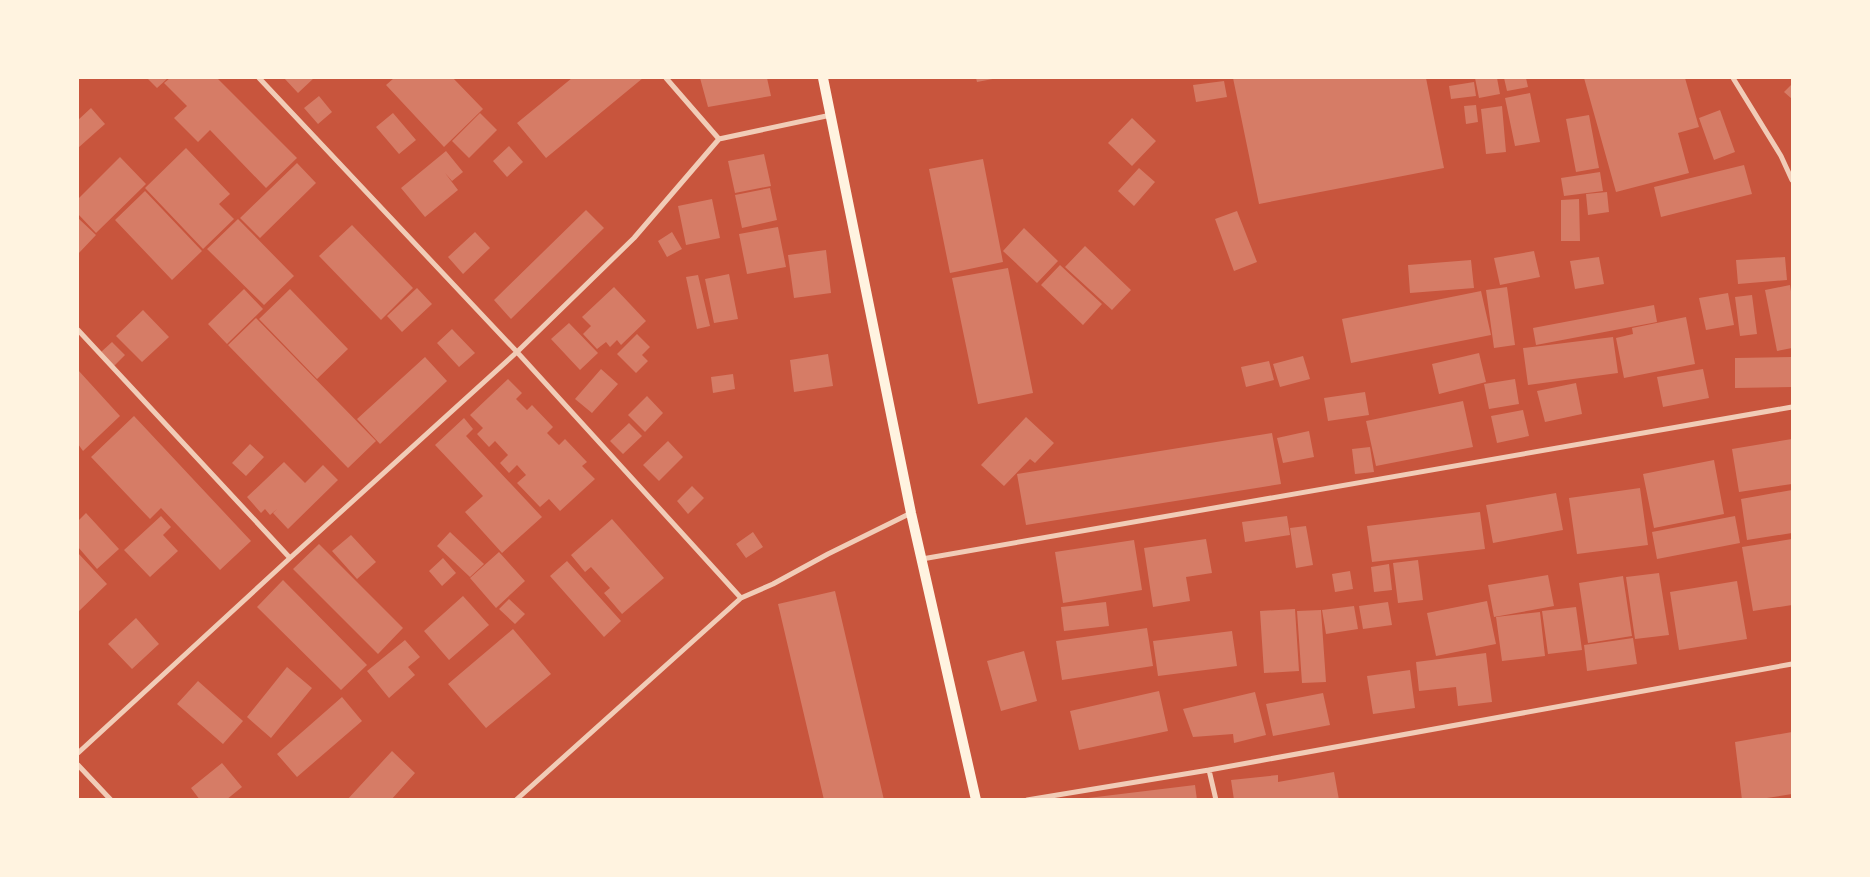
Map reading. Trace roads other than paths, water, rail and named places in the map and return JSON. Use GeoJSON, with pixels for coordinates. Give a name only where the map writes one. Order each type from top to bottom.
{"type":"FeatureCollection","features":[{"type":"Feature","properties":{"kind":"main road"},"geometry":{"type":"LineString","coordinates":[[823,78],[910,513],[976,800]]}},
{"type":"Feature","properties":{"kind":"street"},"geometry":{"type":"LineString","coordinates":[[259,78],[517,352],[741,598]]}},
{"type":"Feature","properties":{"kind":"street"},"geometry":{"type":"LineString","coordinates":[[666,78],[719,139]]}},
{"type":"Feature","properties":{"kind":"street"},"geometry":{"type":"LineString","coordinates":[[1733,78],[1781,156],[1792,180]]}},
{"type":"Feature","properties":{"kind":"street"},"geometry":{"type":"LineString","coordinates":[[78,754],[517,352],[634,238],[719,139],[831,115]]}},
{"type":"Feature","properties":{"kind":"street"},"geometry":{"type":"LineString","coordinates":[[78,330],[290,558]]}},
{"type":"Feature","properties":{"kind":"street"},"geometry":{"type":"LineString","coordinates":[[922,560],[1792,407]]}},
{"type":"Feature","properties":{"kind":"street"},"geometry":{"type":"LineString","coordinates":[[516,800],[741,598],[773,584],[910,513]]}},
{"type":"Feature","properties":{"kind":"street"},"geometry":{"type":"LineString","coordinates":[[1028,800],[1208,770],[1792,664]]}},
{"type":"Feature","properties":{"kind":"street"},"geometry":{"type":"LineString","coordinates":[[78,765],[111,800]]}},
{"type":"Feature","properties":{"kind":"street"},"geometry":{"type":"LineString","coordinates":[[1208,770],[1216,800]]}}]}
